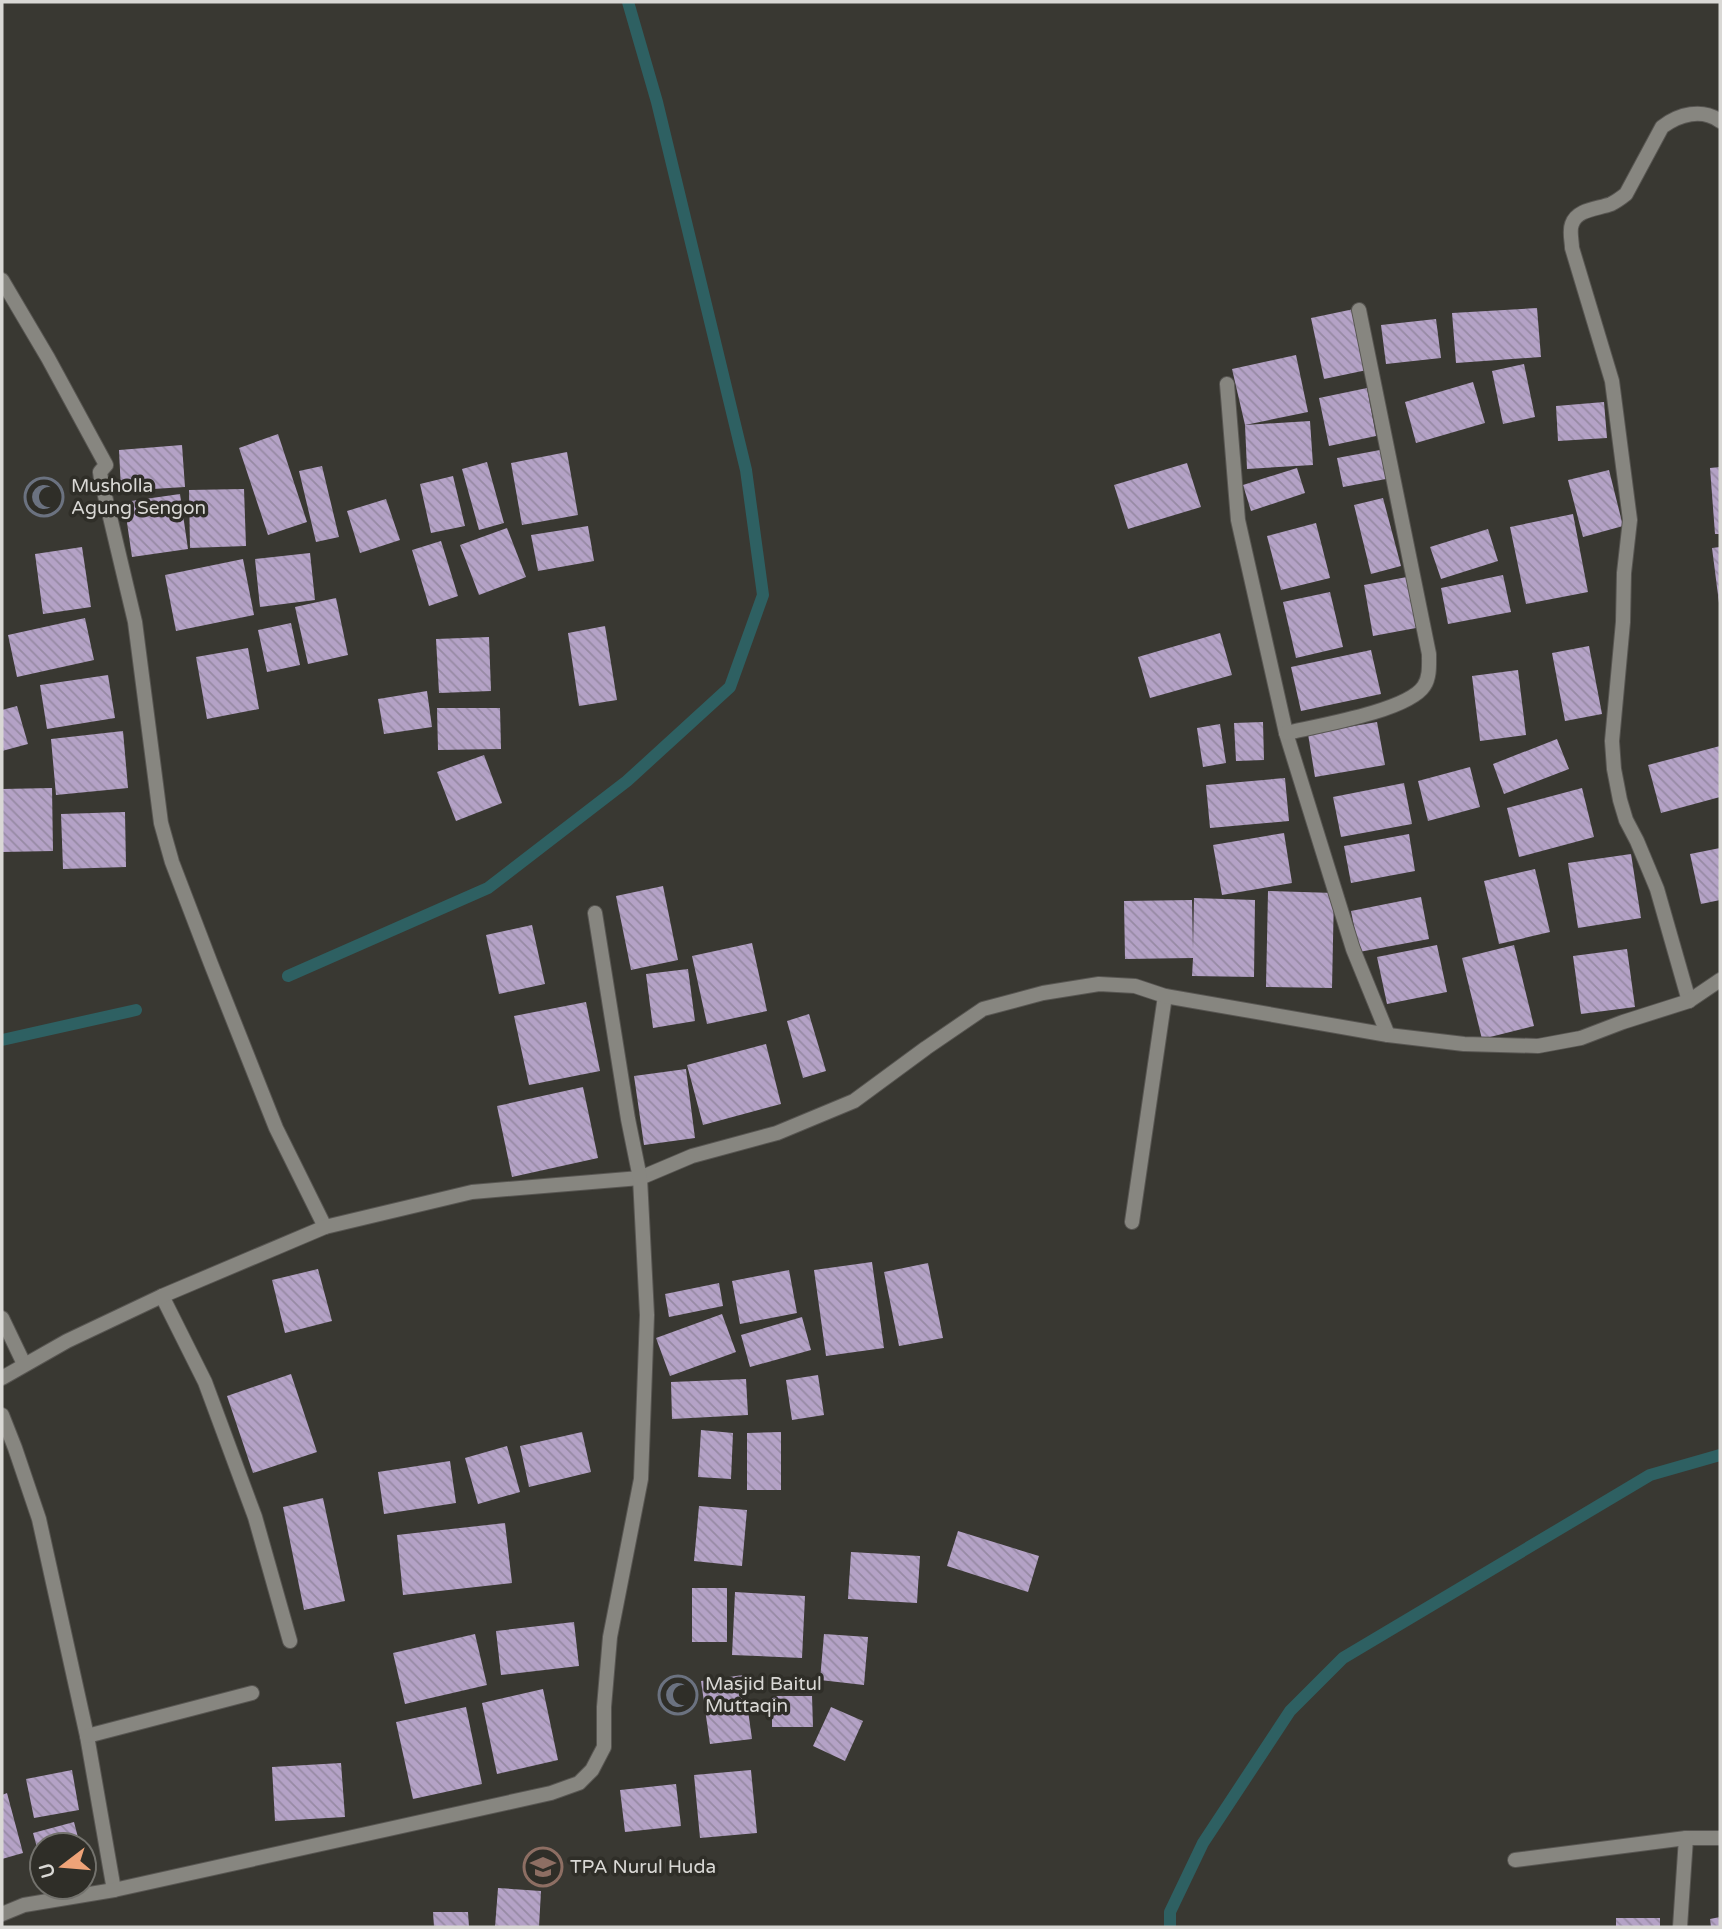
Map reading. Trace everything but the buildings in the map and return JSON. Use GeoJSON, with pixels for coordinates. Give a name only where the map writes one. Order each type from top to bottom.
{"type":"FeatureCollection","features":[{"type":"Feature","properties":{"kind":"street"},"geometry":{"type":"LineString","coordinates":[[1689,1001],[1657,889],[1626,820],[1614,769],[1612,741],[1630,520],[1612,381],[1572,248],[1571,231],[1572,222],[1580,214],[1609,205],[1626,194],[1662,127],[1671,120],[1694,113],[1720,121]]}},
{"type":"Feature","properties":{"kind":"street"},"geometry":{"type":"LineString","coordinates":[[2,280],[106,465],[100,472],[101,479],[135,622],[160,824],[206,952],[276,1128],[325,1227]]}},
{"type":"Feature","properties":{"kind":"street"},"geometry":{"type":"LineString","coordinates":[[1286,733],[1382,709],[1407,700],[1420,691],[1428,676],[1429,654],[1359,310]]}},
{"type":"Feature","properties":{"kind":"street"},"geometry":{"type":"LineString","coordinates":[[1227,384],[1238,520],[1286,733],[1353,949],[1388,1035]]}},
{"type":"Feature","properties":{"kind":"street"},"geometry":{"type":"LineString","coordinates":[[2,1914],[24,1905],[114,1890],[551,1793],[579,1783],[592,1770],[604,1747],[604,1707],[610,1637],[642,1479],[647,1315],[640,1178],[595,913]]}},
{"type":"Feature","properties":{"kind":"street"},"geometry":{"type":"LineString","coordinates":[[2,1378],[67,1341],[162,1296],[325,1227],[472,1192],[640,1178],[692,1156],[777,1133],[854,1101],[983,1009],[1043,993],[1099,984],[1135,986],[1165,996],[1388,1035],[1464,1044],[1538,1046],[1581,1038],[1689,1001],[1720,980]]}},
{"type":"Feature","properties":{"kind":"street"},"geometry":{"type":"LineString","coordinates":[[1132,1222],[1165,996]]}},
{"type":"Feature","properties":{"kind":"street"},"geometry":{"type":"LineString","coordinates":[[162,1296],[205,1382],[255,1517],[290,1641]]}},
{"type":"Feature","properties":{"kind":"street"},"geometry":{"type":"LineString","coordinates":[[2,1318],[24,1364]]}},
{"type":"Feature","properties":{"kind":"street"},"geometry":{"type":"LineString","coordinates":[[2,1415],[40,1519],[87,1736],[114,1890]]}},
{"type":"Feature","properties":{"kind":"street"},"geometry":{"type":"LineString","coordinates":[[87,1736],[252,1693]]}},
{"type":"Feature","properties":{"kind":"street"},"geometry":{"type":"LineString","coordinates":[[1515,1860],[1686,1838],[1720,1838]]}},
{"type":"Feature","properties":{"kind":"street"},"geometry":{"type":"LineString","coordinates":[[1680,1927],[1686,1838]]}},
{"type":"Feature","properties":{"kind":"waterway"},"geometry":{"type":"LineString","coordinates":[[288,976],[488,888],[627,781],[730,687],[763,595],[746,470],[657,102],[628,2]]}},
{"type":"Feature","properties":{"kind":"waterway"},"geometry":{"type":"LineString","coordinates":[[2,1040],[136,1010]]}},
{"type":"Feature","properties":{"kind":"waterway"},"geometry":{"type":"LineString","coordinates":[[1170,1927],[1170,1912],[1203,1843],[1290,1711],[1343,1658],[1650,1475],[1720,1455]]}},
{"type":"Feature","properties":{"kind":"place","name":"Musholla Agung Sengon"},"geometry":{"type":"Point","coordinates":[44,497]}},
{"type":"Feature","properties":{"kind":"place","name":"Masjid Baitul Muttaqin"},"geometry":{"type":"Point","coordinates":[678,1695]}},
{"type":"Feature","properties":{"kind":"place","name":"TPA Nurul Huda"},"geometry":{"type":"Point","coordinates":[543,1867]}}]}
